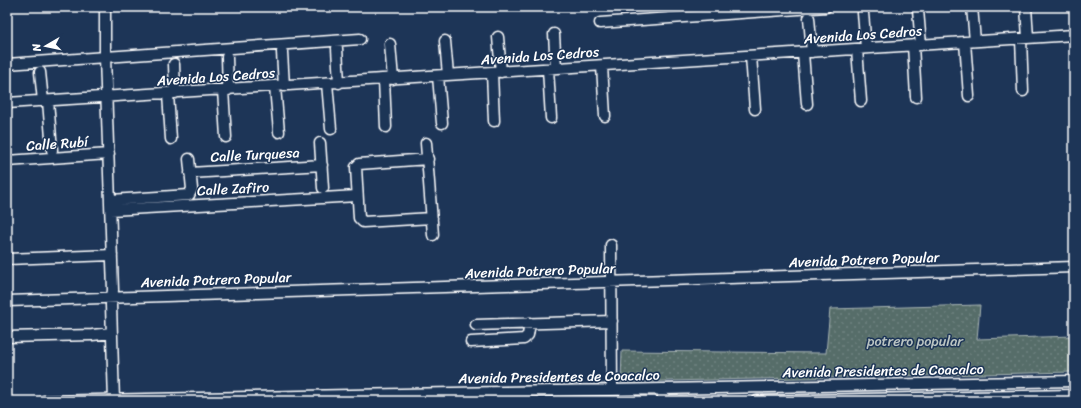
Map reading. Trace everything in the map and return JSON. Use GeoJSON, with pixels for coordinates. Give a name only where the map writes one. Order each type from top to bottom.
{"type":"FeatureCollection","features":[{"type":"Feature","properties":{"kind":"street"},"geometry":{"type":"LineString","coordinates":[[105,7],[105,57],[108,97],[113,290],[111,305],[114,400]]}},
{"type":"Feature","properties":{"kind":"street","name":"Avenida Los Cedros"},"geometry":{"type":"LineString","coordinates":[[600,23],[826,7]]}},
{"type":"Feature","properties":{"kind":"street"},"geometry":{"type":"LineString","coordinates":[[969,96],[972,7]]}},
{"type":"Feature","properties":{"kind":"street"},"geometry":{"type":"LineString","coordinates":[[1023,91],[1026,7]]}},
{"type":"Feature","properties":{"kind":"street"},"geometry":{"type":"LineString","coordinates":[[916,97],[918,10]]}},
{"type":"Feature","properties":{"kind":"street"},"geometry":{"type":"LineString","coordinates":[[861,101],[863,13]]}},
{"type":"Feature","properties":{"kind":"street"},"geometry":{"type":"LineString","coordinates":[[807,104],[807,52],[809,18]]}},
{"type":"Feature","properties":{"kind":"street"},"geometry":{"type":"LineString","coordinates":[[551,118],[554,34]]}},
{"type":"Feature","properties":{"kind":"street","name":"Avenida Los Cedros"},"geometry":{"type":"LineString","coordinates":[[7,103],[280,87],[1074,35]]}},
{"type":"Feature","properties":{"kind":"street"},"geometry":{"type":"LineString","coordinates":[[494,121],[498,37]]}},
{"type":"Feature","properties":{"kind":"street"},"geometry":{"type":"LineString","coordinates":[[7,64],[360,38]]}},
{"type":"Feature","properties":{"kind":"street"},"geometry":{"type":"LineString","coordinates":[[442,123],[445,41]]}},
{"type":"Feature","properties":{"kind":"street"},"geometry":{"type":"LineString","coordinates":[[386,127],[390,44]]}},
{"type":"Feature","properties":{"kind":"street"},"geometry":{"type":"LineString","coordinates":[[337,48],[339,83]]}},
{"type":"Feature","properties":{"kind":"street"},"geometry":{"type":"LineString","coordinates":[[279,132],[282,52]]}},
{"type":"Feature","properties":{"kind":"street"},"geometry":{"type":"LineString","coordinates":[[751,56],[755,109]]}},
{"type":"Feature","properties":{"kind":"street"},"geometry":{"type":"LineString","coordinates":[[226,137],[227,57]]}},
{"type":"Feature","properties":{"kind":"street"},"geometry":{"type":"LineString","coordinates":[[171,139],[171,93],[174,64]]}},
{"type":"Feature","properties":{"kind":"street"},"geometry":{"type":"LineString","coordinates":[[602,66],[605,116]]}},
{"type":"Feature","properties":{"kind":"street"},"geometry":{"type":"LineString","coordinates":[[40,72],[46,101],[52,150]]}},
{"type":"Feature","properties":{"kind":"street"},"geometry":{"type":"LineString","coordinates":[[327,83],[331,128]]}},
{"type":"Feature","properties":{"kind":"street"},"geometry":{"type":"LineString","coordinates":[[320,144],[323,188]]}},
{"type":"Feature","properties":{"kind":"street"},"geometry":{"type":"LineString","coordinates":[[426,144],[433,235]]}},
{"type":"Feature","properties":{"kind":"street","name":"Calle Rubí"},"geometry":{"type":"LineString","coordinates":[[7,161],[109,154]]}},
{"type":"Feature","properties":{"kind":"street"},"geometry":{"type":"LineString","coordinates":[[111,205],[188,195],[192,189],[189,159]]}},
{"type":"Feature","properties":{"kind":"street"},"geometry":{"type":"LineString","coordinates":[[428,159],[360,164],[356,167],[359,216],[363,222],[432,218]]}},
{"type":"Feature","properties":{"kind":"street","name":"Calle Turquesa"},"geometry":{"type":"LineString","coordinates":[[190,173],[322,165]]}},
{"type":"Feature","properties":{"kind":"street","name":"Calle Zafiro"},"geometry":{"type":"LineString","coordinates":[[111,205],[358,196]]}},
{"type":"Feature","properties":{"kind":"street"},"geometry":{"type":"LineString","coordinates":[[611,245],[612,390]]}},
{"type":"Feature","properties":{"kind":"street"},"geometry":{"type":"LineString","coordinates":[[7,259],[112,255]]}},
{"type":"Feature","properties":{"kind":"street","name":"Avenida Potrero Popular"},"geometry":{"type":"LineString","coordinates":[[7,301],[611,283],[1074,267]]}},
{"type":"Feature","properties":{"kind":"street"},"geometry":{"type":"LineString","coordinates":[[476,325],[612,321]]}},
{"type":"Feature","properties":{"kind":"street"},"geometry":{"type":"LineString","coordinates":[[471,342],[524,339],[528,335],[530,323]]}},
{"type":"Feature","properties":{"kind":"street"},"geometry":{"type":"LineString","coordinates":[[7,337],[92,335],[112,333]]}},
{"type":"Feature","properties":{"kind":"street","name":"Avenida Presidentes de Coacalco"},"geometry":{"type":"LineString","coordinates":[[44,401],[1074,381]]}},
{"type":"Feature","properties":{"kind":"street"},"geometry":{"type":"LineString","coordinates":[[870,385],[871,399]]}},
{"type":"Feature","properties":{"kind":"street"},"geometry":{"type":"LineString","coordinates":[[663,389],[663,401]]}},
{"type":"Feature","properties":{"kind":"street","name":"Avenida Presidentes de Coacalco"},"geometry":{"type":"LineString","coordinates":[[757,401],[1073,397]]}},
{"type":"Feature","properties":{"kind":"green space","name":"potrero popular"},"geometry":{"type":"Polygon","coordinates":[[[980,305],[977,339],[1074,336],[1074,372],[621,382],[622,351],[826,353],[830,309],[980,305]]]}}]}
